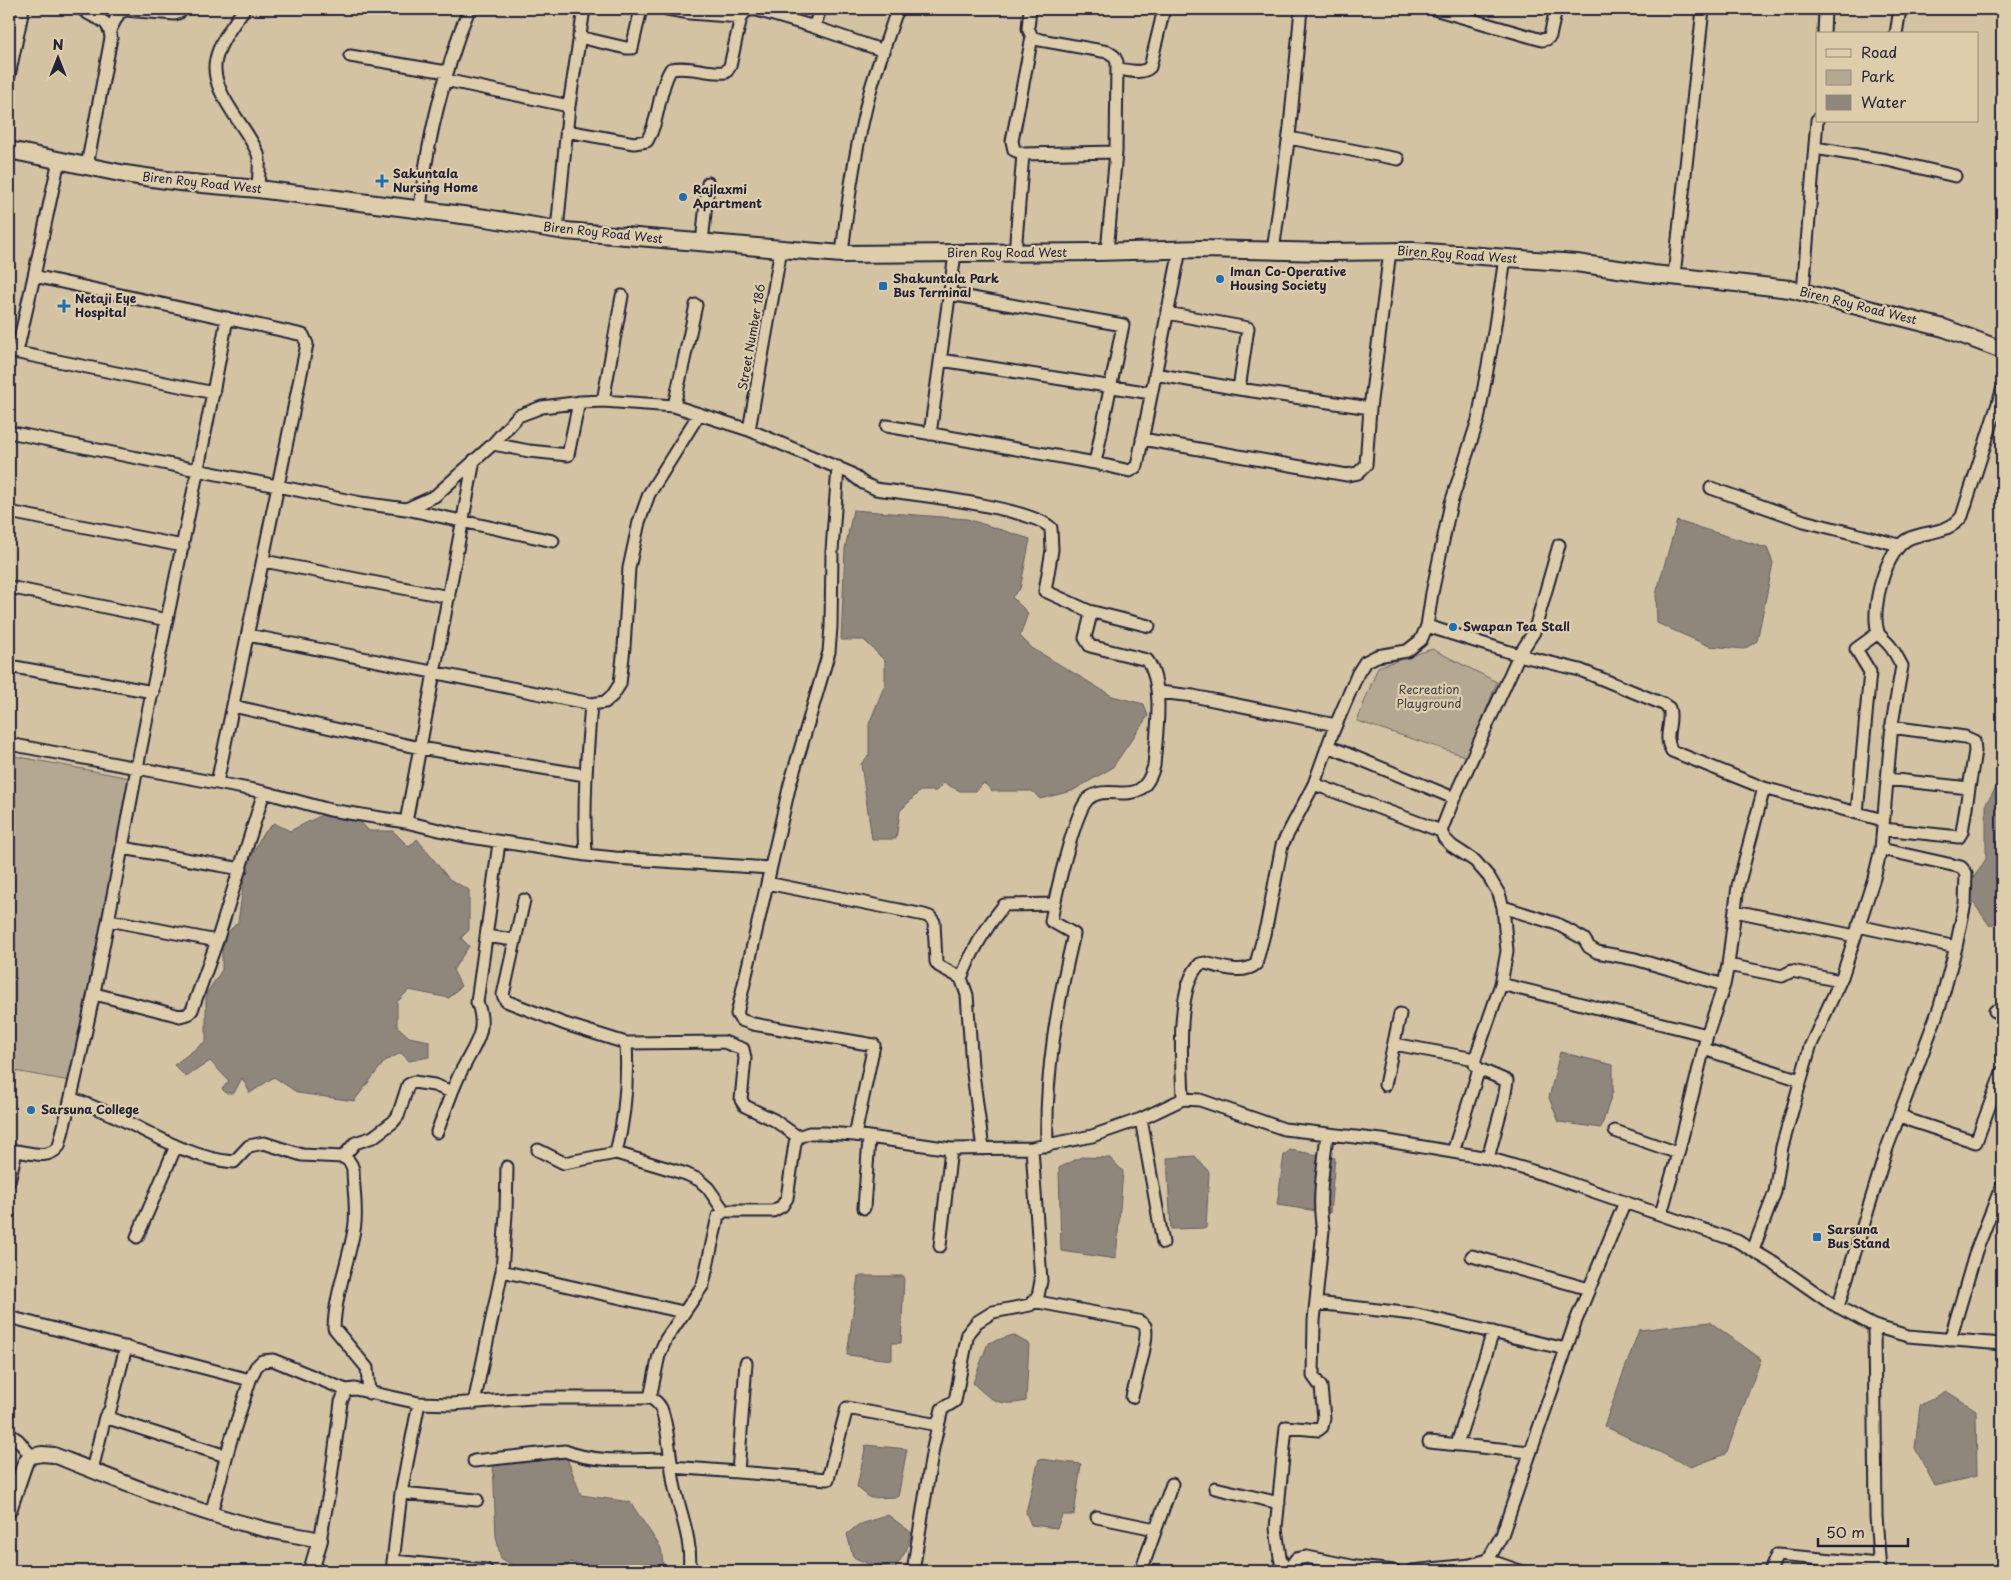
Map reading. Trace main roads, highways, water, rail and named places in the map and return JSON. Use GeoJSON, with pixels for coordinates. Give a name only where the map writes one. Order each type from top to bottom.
{"type":"FeatureCollection","features":[{"type":"Feature","properties":{"kind":"main road","name":"Biren Roy Road West"},"geometry":{"type":"LineString","coordinates":[[9,150],[180,182],[258,188],[557,230],[842,254],[1180,250],[1413,251],[1576,263],[1803,292],[1944,328],[2002,350]]}},
{"type":"Feature","properties":{"kind":"water"},"geometry":{"type":"Polygon","coordinates":[[[853,510],[967,519],[1030,539],[1020,589],[1012,597],[1028,613],[1020,636],[1032,648],[1112,696],[1144,704],[1148,716],[1112,768],[1072,791],[1040,799],[1032,791],[992,791],[984,783],[976,791],[960,791],[944,783],[936,791],[920,791],[900,811],[896,839],[872,839],[861,764],[869,755],[869,724],[885,684],[885,661],[864,640],[841,640],[845,549],[853,510]]]}},
{"type":"Feature","properties":{"kind":"water"},"geometry":{"type":"Polygon","coordinates":[[[1677,521],[1767,548],[1773,563],[1757,641],[1744,649],[1709,646],[1657,623],[1656,594],[1677,521]]]}},
{"type":"Feature","properties":{"kind":"water"},"geometry":{"type":"Polygon","coordinates":[[[2002,779],[2002,919],[1990,926],[1970,898],[1970,883],[1986,859],[1986,803],[2002,779]]]}},
{"type":"Feature","properties":{"kind":"water"},"geometry":{"type":"Polygon","coordinates":[[[322,815],[354,815],[369,831],[393,831],[409,847],[417,839],[449,879],[469,890],[469,930],[461,938],[469,946],[453,970],[461,986],[449,998],[409,990],[397,1002],[397,1026],[409,1037],[429,1041],[429,1057],[409,1061],[401,1053],[385,1061],[354,1101],[298,1093],[274,1077],[250,1093],[242,1078],[234,1093],[226,1093],[222,1089],[229,1081],[210,1061],[186,1077],[174,1065],[206,1041],[206,994],[222,970],[222,938],[238,922],[246,867],[262,835],[274,823],[290,831],[322,815]]]}},
{"type":"Feature","properties":{"kind":"water"},"geometry":{"type":"Polygon","coordinates":[[[1560,1052],[1613,1065],[1613,1091],[1601,1128],[1559,1122],[1549,1098],[1560,1052]]]}},
{"type":"Feature","properties":{"kind":"water"},"geometry":{"type":"Polygon","coordinates":[[[1290,1150],[1335,1158],[1330,1213],[1277,1205],[1284,1155],[1290,1150]]]}},
{"type":"Feature","properties":{"kind":"water"},"geometry":{"type":"Polygon","coordinates":[[[1195,1156],[1209,1172],[1206,1228],[1171,1229],[1167,1158],[1195,1156]]]}},
{"type":"Feature","properties":{"kind":"water"},"geometry":{"type":"Polygon","coordinates":[[[1081,1157],[1110,1158],[1123,1171],[1116,1259],[1061,1251],[1059,1168],[1081,1157]]]}},
{"type":"Feature","properties":{"kind":"water"},"geometry":{"type":"Polygon","coordinates":[[[858,1276],[904,1276],[901,1343],[892,1343],[892,1360],[847,1355],[858,1276]]]}},
{"type":"Feature","properties":{"kind":"water"},"geometry":{"type":"Polygon","coordinates":[[[1710,1322],[1761,1359],[1726,1454],[1691,1467],[1604,1426],[1639,1330],[1710,1322]]]}},
{"type":"Feature","properties":{"kind":"water"},"geometry":{"type":"Polygon","coordinates":[[[1013,1335],[1029,1344],[1026,1401],[1003,1403],[985,1394],[973,1383],[988,1343],[1013,1335]]]}},
{"type":"Feature","properties":{"kind":"water"},"geometry":{"type":"Polygon","coordinates":[[[1946,1391],[1976,1410],[1977,1476],[1935,1486],[1915,1448],[1920,1406],[1946,1391]]]}},
{"type":"Feature","properties":{"kind":"water"},"geometry":{"type":"Polygon","coordinates":[[[866,1445],[907,1449],[898,1497],[870,1498],[857,1487],[866,1445]]]}},
{"type":"Feature","properties":{"kind":"water"},"geometry":{"type":"Polygon","coordinates":[[[566,1456],[581,1495],[630,1502],[661,1548],[664,1571],[580,1571],[581,1565],[570,1562],[564,1571],[525,1571],[501,1559],[496,1536],[493,1462],[566,1456]]]}},
{"type":"Feature","properties":{"kind":"water"},"geometry":{"type":"Polygon","coordinates":[[[1039,1459],[1081,1464],[1074,1515],[1062,1515],[1057,1528],[1031,1525],[1026,1512],[1039,1459]]]}},
{"type":"Feature","properties":{"kind":"water"},"geometry":{"type":"Polygon","coordinates":[[[888,1515],[912,1533],[906,1551],[894,1570],[880,1569],[853,1557],[847,1534],[858,1525],[888,1515]]]}},
{"type":"Feature","properties":{"kind":"place","name":"Sakuntala Nursing Home"},"geometry":{"type":"Point","coordinates":[382,181]}},
{"type":"Feature","properties":{"kind":"place","name":"Rajlaxmi Apartment"},"geometry":{"type":"Point","coordinates":[683,197]}},
{"type":"Feature","properties":{"kind":"place","name":"Iman Co-Operative Housing Society"},"geometry":{"type":"Point","coordinates":[1220,279]}},
{"type":"Feature","properties":{"kind":"place","name":"Shakuntala Park Bus Terminal"},"geometry":{"type":"Point","coordinates":[883,286]}},
{"type":"Feature","properties":{"kind":"place","name":"Netaji Eye Hospital"},"geometry":{"type":"Point","coordinates":[64,306]}},
{"type":"Feature","properties":{"kind":"place","name":"Swapan Tea Stall"},"geometry":{"type":"Point","coordinates":[1453,627]}},
{"type":"Feature","properties":{"kind":"place","name":"Sarsuna College"},"geometry":{"type":"Point","coordinates":[31,1110]}},
{"type":"Feature","properties":{"kind":"place","name":"Sarsuna Bus Stand"},"geometry":{"type":"Point","coordinates":[1817,1237]}},
{"type":"Feature","properties":{"kind":"park label","name":"Recreation Playground"},"geometry":{"type":"Point","coordinates":[1429,697]}}]}
